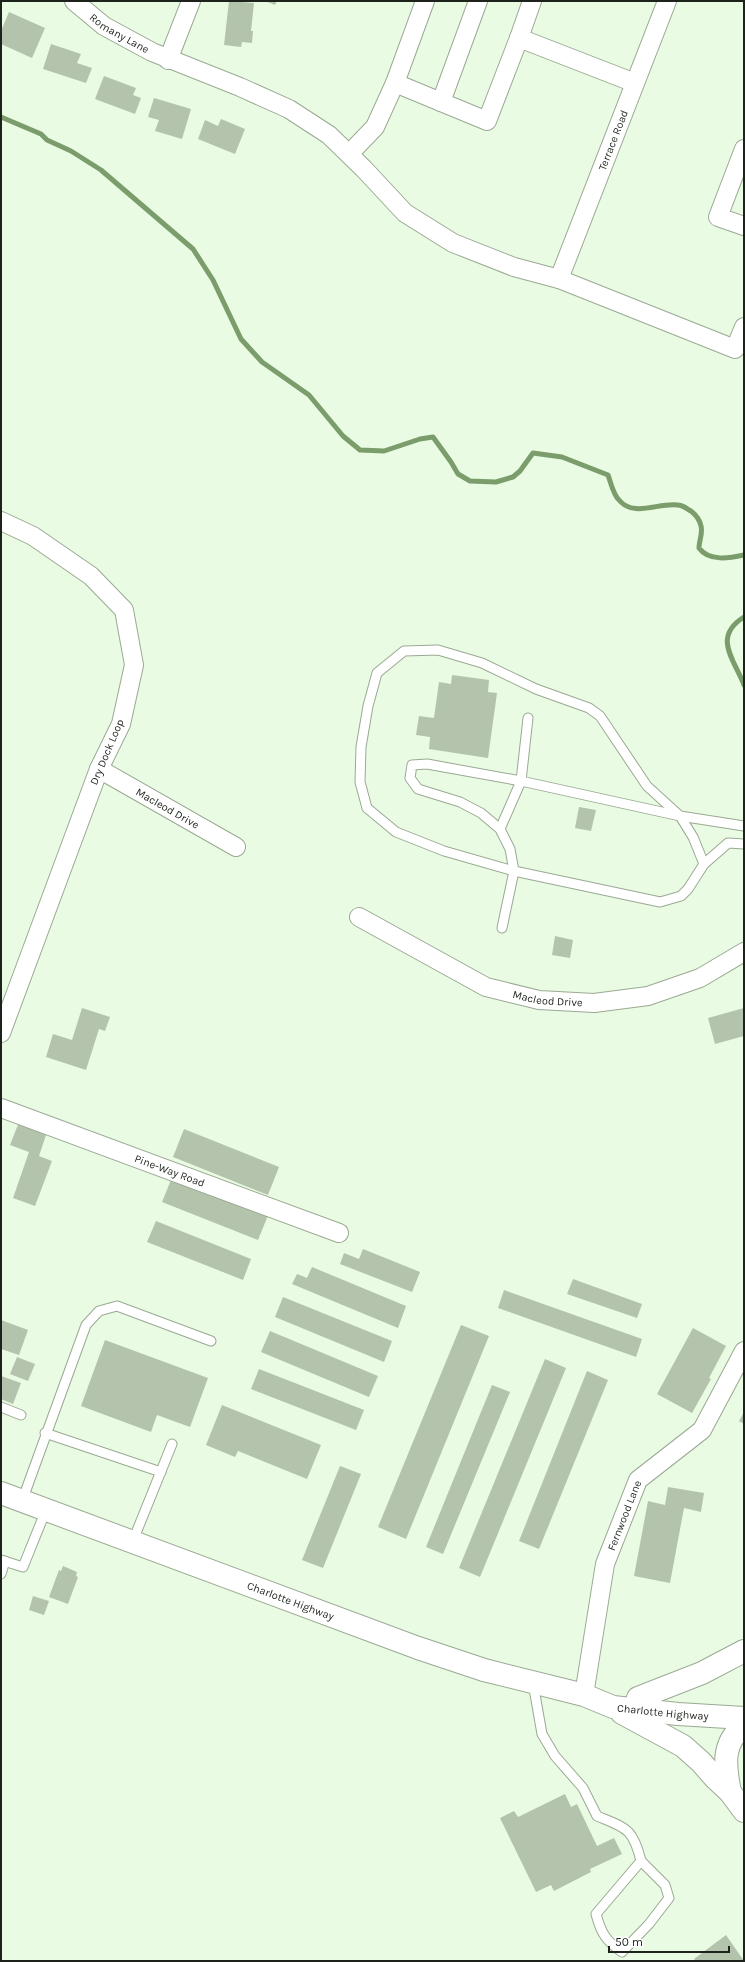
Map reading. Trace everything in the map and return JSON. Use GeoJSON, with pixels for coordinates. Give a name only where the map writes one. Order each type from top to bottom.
{"type":"FeatureCollection","features":[{"type":"Feature","properties":{"kind":"main road","name":"Charlotte Highway"},"geometry":{"type":"LineString","coordinates":[[1,1493],[132,1543],[418,1648],[484,1670],[584,1695],[613,1707],[678,1714],[744,1718]]}},
{"type":"Feature","properties":{"kind":"main road"},"geometry":{"type":"LineString","coordinates":[[638,1698],[702,1673],[744,1650]]}},
{"type":"Feature","properties":{"kind":"main road","name":"Charlotte Highway"},"geometry":{"type":"LineString","coordinates":[[584,1695],[615,1695],[638,1698],[744,1704]]}},
{"type":"Feature","properties":{"kind":"main road"},"geometry":{"type":"LineString","coordinates":[[613,1707],[683,1746],[702,1762],[715,1778],[730,1792],[744,1811]]}},
{"type":"Feature","properties":{"kind":"main road"},"geometry":{"type":"LineString","coordinates":[[730,1792],[725,1769],[726,1757],[732,1738],[744,1726]]}},
{"type":"Feature","properties":{"kind":"street","name":"Romany Lane"},"geometry":{"type":"LineString","coordinates":[[74,1],[104,26],[168,60],[240,87],[290,109],[329,135],[405,213],[453,243],[514,267],[559,279],[735,348],[744,327]]}},
{"type":"Feature","properties":{"kind":"street"},"geometry":{"type":"LineString","coordinates":[[168,60],[191,1]]}},
{"type":"Feature","properties":{"kind":"street"},"geometry":{"type":"LineString","coordinates":[[349,154],[374,127],[395,83],[425,1]]}},
{"type":"Feature","properties":{"kind":"street"},"geometry":{"type":"LineString","coordinates":[[441,102],[478,1]]}},
{"type":"Feature","properties":{"kind":"street"},"geometry":{"type":"LineString","coordinates":[[395,83],[487,121],[532,1]]}},
{"type":"Feature","properties":{"kind":"street","name":"Terrace Road"},"geometry":{"type":"LineString","coordinates":[[559,279],[667,1]]}},
{"type":"Feature","properties":{"kind":"street"},"geometry":{"type":"LineString","coordinates":[[519,38],[635,83]]}},
{"type":"Feature","properties":{"kind":"street"},"geometry":{"type":"LineString","coordinates":[[744,149],[718,217],[744,226]]}},
{"type":"Feature","properties":{"kind":"street","name":"Dry Dock Loop"},"geometry":{"type":"LineString","coordinates":[[1,521],[33,536],[91,576],[124,610],[134,666],[121,724],[99,769],[1,1033]]}},
{"type":"Feature","properties":{"kind":"street","name":"Macleod Drive"},"geometry":{"type":"LineString","coordinates":[[99,769],[236,846]]}},
{"type":"Feature","properties":{"kind":"street","name":"Macleod Drive"},"geometry":{"type":"LineString","coordinates":[[359,918],[486,987],[539,1000],[594,1003],[648,996],[700,978],[744,952]]}},
{"type":"Feature","properties":{"kind":"street","name":"Pine-Way Road"},"geometry":{"type":"LineString","coordinates":[[1,1108],[339,1233]]}},
{"type":"Feature","properties":{"kind":"street","name":"Fernwood Lane"},"geometry":{"type":"LineString","coordinates":[[584,1695],[604,1564],[638,1480],[702,1430],[744,1351]]}},
{"type":"Feature","properties":{"kind":"lane"},"geometry":{"type":"LineString","coordinates":[[704,864],[693,838],[680,816],[647,786],[600,716],[589,708],[536,689],[482,663],[438,650],[404,651],[377,673],[368,706],[361,747],[360,782],[367,808],[396,832],[444,851],[514,871],[660,902],[680,896],[688,889],[704,864],[728,843],[744,844]]}},
{"type":"Feature","properties":{"kind":"lane"},"geometry":{"type":"LineString","coordinates":[[500,829],[521,781],[528,718]]}},
{"type":"Feature","properties":{"kind":"lane"},"geometry":{"type":"LineString","coordinates":[[502,928],[514,871],[510,849],[500,829],[481,813],[460,802],[418,789],[410,778],[412,765],[427,764],[521,781],[680,816],[744,826]]}},
{"type":"Feature","properties":{"kind":"lane"},"geometry":{"type":"LineString","coordinates":[[22,1501],[45,1433],[86,1325],[98,1311],[117,1306],[211,1341]]}},
{"type":"Feature","properties":{"kind":"lane"},"geometry":{"type":"LineString","coordinates":[[1,1407],[21,1415]]}},
{"type":"Feature","properties":{"kind":"lane"},"geometry":{"type":"LineString","coordinates":[[45,1433],[161,1472]]}},
{"type":"Feature","properties":{"kind":"lane"},"geometry":{"type":"LineString","coordinates":[[132,1543],[172,1444]]}},
{"type":"Feature","properties":{"kind":"lane"},"geometry":{"type":"LineString","coordinates":[[1,1574],[3,1560],[23,1568],[46,1510]]}},
{"type":"Feature","properties":{"kind":"lane"},"geometry":{"type":"LineString","coordinates":[[533,1683],[542,1734],[552,1751],[583,1788],[597,1816],[625,1827],[637,1844],[642,1861],[665,1885],[669,1898],[649,1924],[622,1952],[611,1944],[600,1930],[596,1914],[642,1861]]}},
{"type":"Feature","properties":{"kind":"building"},"geometry":{"type":"Polygon","coordinates":[[[229,1],[254,3],[251,31],[253,31],[252,43],[242,42],[241,47],[224,45],[229,1]]]}},
{"type":"Feature","properties":{"kind":"building"},"geometry":{"type":"Polygon","coordinates":[[[265,1],[277,1],[275,5],[265,1]]]}},
{"type":"Feature","properties":{"kind":"building"},"geometry":{"type":"Polygon","coordinates":[[[9,12],[45,28],[32,58],[1,44],[1,31],[9,12]]]}},
{"type":"Feature","properties":{"kind":"building"},"geometry":{"type":"Polygon","coordinates":[[[51,44],[81,54],[77,63],[92,68],[86,83],[43,69],[51,44]]]}},
{"type":"Feature","properties":{"kind":"building"},"geometry":{"type":"Polygon","coordinates":[[[104,76],[136,88],[133,95],[141,98],[135,114],[95,99],[104,76]]]}},
{"type":"Feature","properties":{"kind":"building"},"geometry":{"type":"Polygon","coordinates":[[[154,98],[191,109],[182,139],[155,131],[159,120],[148,117],[154,98]]]}},
{"type":"Feature","properties":{"kind":"building"},"geometry":{"type":"Polygon","coordinates":[[[221,119],[245,129],[235,154],[198,139],[205,120],[218,126],[221,119]]]}},
{"type":"Feature","properties":{"kind":"building"},"geometry":{"type":"Polygon","coordinates":[[[452,675],[489,680],[488,692],[497,693],[488,758],[429,749],[430,737],[416,735],[419,716],[434,718],[439,682],[451,684],[452,675]]]}},
{"type":"Feature","properties":{"kind":"building"},"geometry":{"type":"Polygon","coordinates":[[[579,807],[596,810],[591,831],[575,828],[579,807]]]}},
{"type":"Feature","properties":{"kind":"building"},"geometry":{"type":"Polygon","coordinates":[[[555,936],[573,940],[570,958],[552,955],[555,936]]]}},
{"type":"Feature","properties":{"kind":"building"},"geometry":{"type":"Polygon","coordinates":[[[82,1008],[110,1017],[105,1031],[99,1029],[86,1070],[46,1057],[53,1034],[72,1040],[82,1008]]]}},
{"type":"Feature","properties":{"kind":"building"},"geometry":{"type":"Polygon","coordinates":[[[744,1008],[744,1036],[715,1044],[708,1018],[744,1008]]]}},
{"type":"Feature","properties":{"kind":"building"},"geometry":{"type":"Polygon","coordinates":[[[19,1122],[47,1132],[39,1156],[52,1161],[35,1206],[13,1198],[29,1152],[10,1145],[19,1122]]]}},
{"type":"Feature","properties":{"kind":"building"},"geometry":{"type":"Polygon","coordinates":[[[184,1129],[279,1167],[268,1195],[173,1157],[184,1129]]]}},
{"type":"Feature","properties":{"kind":"building"},"geometry":{"type":"Polygon","coordinates":[[[173,1175],[269,1213],[258,1240],[162,1202],[173,1175]]]}},
{"type":"Feature","properties":{"kind":"building"},"geometry":{"type":"Polygon","coordinates":[[[156,1221],[251,1259],[243,1280],[147,1242],[156,1221]]]}},
{"type":"Feature","properties":{"kind":"building"},"geometry":{"type":"Polygon","coordinates":[[[363,1249],[420,1272],[412,1292],[340,1264],[344,1253],[359,1259],[363,1249]]]}},
{"type":"Feature","properties":{"kind":"building"},"geometry":{"type":"Polygon","coordinates":[[[312,1267],[406,1306],[398,1328],[292,1284],[297,1274],[307,1278],[312,1267]]]}},
{"type":"Feature","properties":{"kind":"building"},"geometry":{"type":"Polygon","coordinates":[[[573,1279],[642,1304],[637,1318],[567,1294],[573,1279]]]}},
{"type":"Feature","properties":{"kind":"building"},"geometry":{"type":"Polygon","coordinates":[[[504,1290],[642,1339],[636,1357],[498,1308],[504,1290]]]}},
{"type":"Feature","properties":{"kind":"building"},"geometry":{"type":"Polygon","coordinates":[[[283,1297],[392,1341],[384,1362],[275,1317],[283,1297]]]}},
{"type":"Feature","properties":{"kind":"building"},"geometry":{"type":"Polygon","coordinates":[[[1,1320],[28,1330],[19,1355],[1,1349],[1,1320]]]}},
{"type":"Feature","properties":{"kind":"building"},"geometry":{"type":"Polygon","coordinates":[[[461,1325],[489,1336],[406,1539],[378,1527],[461,1325]]]}},
{"type":"Feature","properties":{"kind":"building"},"geometry":{"type":"Polygon","coordinates":[[[693,1328],[726,1346],[709,1378],[711,1379],[692,1413],[657,1394],[693,1328]]]}},
{"type":"Feature","properties":{"kind":"building"},"geometry":{"type":"Polygon","coordinates":[[[270,1331],[378,1376],[369,1397],[261,1352],[270,1331]]]}},
{"type":"Feature","properties":{"kind":"building"},"geometry":{"type":"Polygon","coordinates":[[[105,1340],[208,1378],[190,1427],[157,1415],[151,1432],[81,1406],[105,1340]]]}},
{"type":"Feature","properties":{"kind":"building"},"geometry":{"type":"Polygon","coordinates":[[[17,1357],[35,1364],[28,1381],[10,1374],[17,1357]]]}},
{"type":"Feature","properties":{"kind":"building"},"geometry":{"type":"Polygon","coordinates":[[[545,1359],[566,1368],[480,1577],[459,1568],[545,1359]]]}},
{"type":"Feature","properties":{"kind":"building"},"geometry":{"type":"Polygon","coordinates":[[[259,1369],[364,1410],[356,1430],[251,1389],[259,1369]]]}},
{"type":"Feature","properties":{"kind":"building"},"geometry":{"type":"Polygon","coordinates":[[[587,1371],[608,1380],[539,1549],[519,1541],[587,1371]]]}},
{"type":"Feature","properties":{"kind":"building"},"geometry":{"type":"Polygon","coordinates":[[[1,1376],[21,1383],[13,1404],[1,1399],[1,1376]]]}},
{"type":"Feature","properties":{"kind":"building"},"geometry":{"type":"Polygon","coordinates":[[[492,1385],[510,1392],[443,1554],[426,1547],[492,1385]]]}},
{"type":"Feature","properties":{"kind":"building"},"geometry":{"type":"Polygon","coordinates":[[[222,1405],[321,1445],[307,1479],[238,1451],[235,1457],[206,1445],[222,1405]]]}},
{"type":"Feature","properties":{"kind":"building"},"geometry":{"type":"Polygon","coordinates":[[[744,1412],[744,1424],[739,1421],[744,1412]]]}},
{"type":"Feature","properties":{"kind":"building"},"geometry":{"type":"Polygon","coordinates":[[[340,1466],[361,1474],[323,1568],[302,1560],[340,1466]]]}},
{"type":"Feature","properties":{"kind":"building"},"geometry":{"type":"Polygon","coordinates":[[[668,1487],[704,1493],[701,1512],[684,1508],[670,1583],[634,1576],[648,1501],[665,1505],[668,1487]]]}},
{"type":"Feature","properties":{"kind":"building"},"geometry":{"type":"Polygon","coordinates":[[[63,1566],[77,1572],[76,1576],[78,1577],[68,1604],[49,1597],[59,1570],[61,1571],[63,1566]]]}},
{"type":"Feature","properties":{"kind":"building"},"geometry":{"type":"Polygon","coordinates":[[[33,1596],[49,1601],[44,1615],[29,1610],[33,1596]]]}},
{"type":"Feature","properties":{"kind":"building"},"geometry":{"type":"Polygon","coordinates":[[[565,1794],[571,1807],[577,1804],[597,1846],[614,1838],[622,1854],[590,1869],[591,1872],[554,1891],[551,1885],[536,1892],[500,1818],[514,1811],[518,1817],[565,1794]]]}},
{"type":"Feature","properties":{"kind":"building"},"geometry":{"type":"Polygon","coordinates":[[[726,1935],[744,1961],[696,1961],[694,1959],[726,1935]]]}},
{"type":"Feature","properties":{"kind":"waterway"},"geometry":{"type":"LineString","coordinates":[[1,117],[41,134],[47,140],[71,151],[101,170],[193,249],[213,280],[241,339],[262,362],[309,395],[343,436],[360,450],[384,451],[420,439],[433,437],[458,474],[470,481],[496,482],[513,477],[520,471],[533,453],[562,457],[608,475],[615,495],[625,505],[632,508],[639,509],[663,505],[678,505],[691,511],[698,518],[701,526],[702,531],[699,548],[708,555],[720,558],[744,555]]}},
{"type":"Feature","properties":{"kind":"waterway"},"geometry":{"type":"LineString","coordinates":[[744,617],[734,625],[729,632],[727,640],[731,657],[744,685]]}}]}
